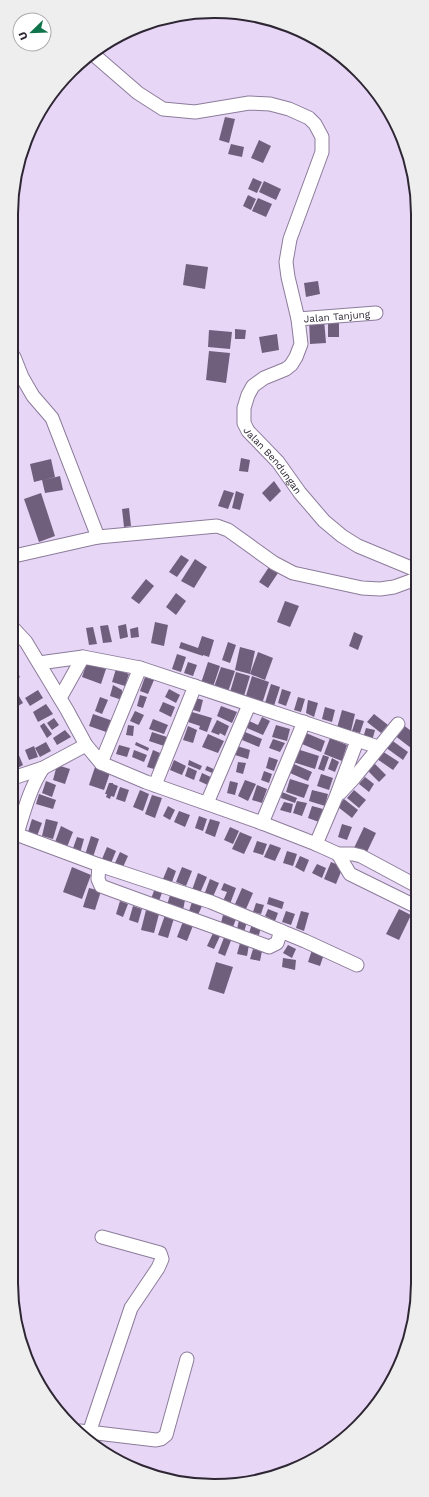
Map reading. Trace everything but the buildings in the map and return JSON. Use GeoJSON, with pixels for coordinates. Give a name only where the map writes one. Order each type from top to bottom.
{"type":"FeatureCollection","features":[{"type":"Feature","properties":{"kind":"street","name":"Jalan Bendungan"},"geometry":{"type":"LineString","coordinates":[[97,57],[138,93],[164,109],[195,112],[249,103],[270,104],[289,109],[309,118],[320,130],[322,137],[322,152],[290,239],[286,262],[288,278],[298,319],[301,344],[296,357],[286,369],[264,378],[253,386],[244,408],[244,423],[248,431],[278,462],[300,493],[324,521],[342,536],[358,546],[411,568]]}},
{"type":"Feature","properties":{"kind":"street","name":"Jalan Tanjung"},"geometry":{"type":"LineString","coordinates":[[298,319],[376,313]]}},
{"type":"Feature","properties":{"kind":"street"},"geometry":{"type":"LineString","coordinates":[[18,367],[33,396],[52,418],[98,537]]}},
{"type":"Feature","properties":{"kind":"street"},"geometry":{"type":"LineString","coordinates":[[18,555],[98,537],[217,526],[228,530],[274,563],[293,573],[362,588],[387,588],[411,581]]}},
{"type":"Feature","properties":{"kind":"street"},"geometry":{"type":"LineString","coordinates":[[18,633],[26,642],[39,663],[86,745],[101,763],[156,785],[262,823],[338,854],[352,854],[361,856],[411,883]]}},
{"type":"Feature","properties":{"kind":"street"},"geometry":{"type":"LineString","coordinates":[[39,663],[83,657],[140,668],[378,747]]}},
{"type":"Feature","properties":{"kind":"street"},"geometry":{"type":"LineString","coordinates":[[60,698],[83,657]]}},
{"type":"Feature","properties":{"kind":"street"},"geometry":{"type":"LineString","coordinates":[[101,763],[140,668]]}},
{"type":"Feature","properties":{"kind":"street"},"geometry":{"type":"LineString","coordinates":[[156,785],[196,686]]}},
{"type":"Feature","properties":{"kind":"street"},"geometry":{"type":"LineString","coordinates":[[207,803],[249,705]]}},
{"type":"Feature","properties":{"kind":"street"},"geometry":{"type":"LineString","coordinates":[[262,823],[304,722]]}},
{"type":"Feature","properties":{"kind":"street"},"geometry":{"type":"LineString","coordinates":[[336,797],[354,778],[398,724]]}},
{"type":"Feature","properties":{"kind":"street"},"geometry":{"type":"LineString","coordinates":[[316,844],[357,741]]}},
{"type":"Feature","properties":{"kind":"street"},"geometry":{"type":"LineString","coordinates":[[18,776],[43,768],[86,745]]}},
{"type":"Feature","properties":{"kind":"street"},"geometry":{"type":"LineString","coordinates":[[18,825],[35,781],[43,768]]}},
{"type":"Feature","properties":{"kind":"street"},"geometry":{"type":"LineString","coordinates":[[18,834],[99,865],[211,902],[357,965]]}},
{"type":"Feature","properties":{"kind":"street"},"geometry":{"type":"LineString","coordinates":[[338,854],[350,874],[411,904]]}},
{"type":"Feature","properties":{"kind":"street"},"geometry":{"type":"LineString","coordinates":[[99,865],[98,879],[101,886],[269,947],[277,943],[281,931]]}},
{"type":"Feature","properties":{"kind":"street"},"geometry":{"type":"LineString","coordinates":[[162,908],[168,888]]}},
{"type":"Feature","properties":{"kind":"street"},"geometry":{"type":"LineString","coordinates":[[205,923],[211,902]]}},
{"type":"Feature","properties":{"kind":"street"},"geometry":{"type":"LineString","coordinates":[[86,1430],[131,1308],[158,1268],[162,1259],[160,1253],[102,1237]]}},
{"type":"Feature","properties":{"kind":"street"},"geometry":{"type":"LineString","coordinates":[[88,1432],[161,1440],[166,1435],[187,1360]]}}]}
